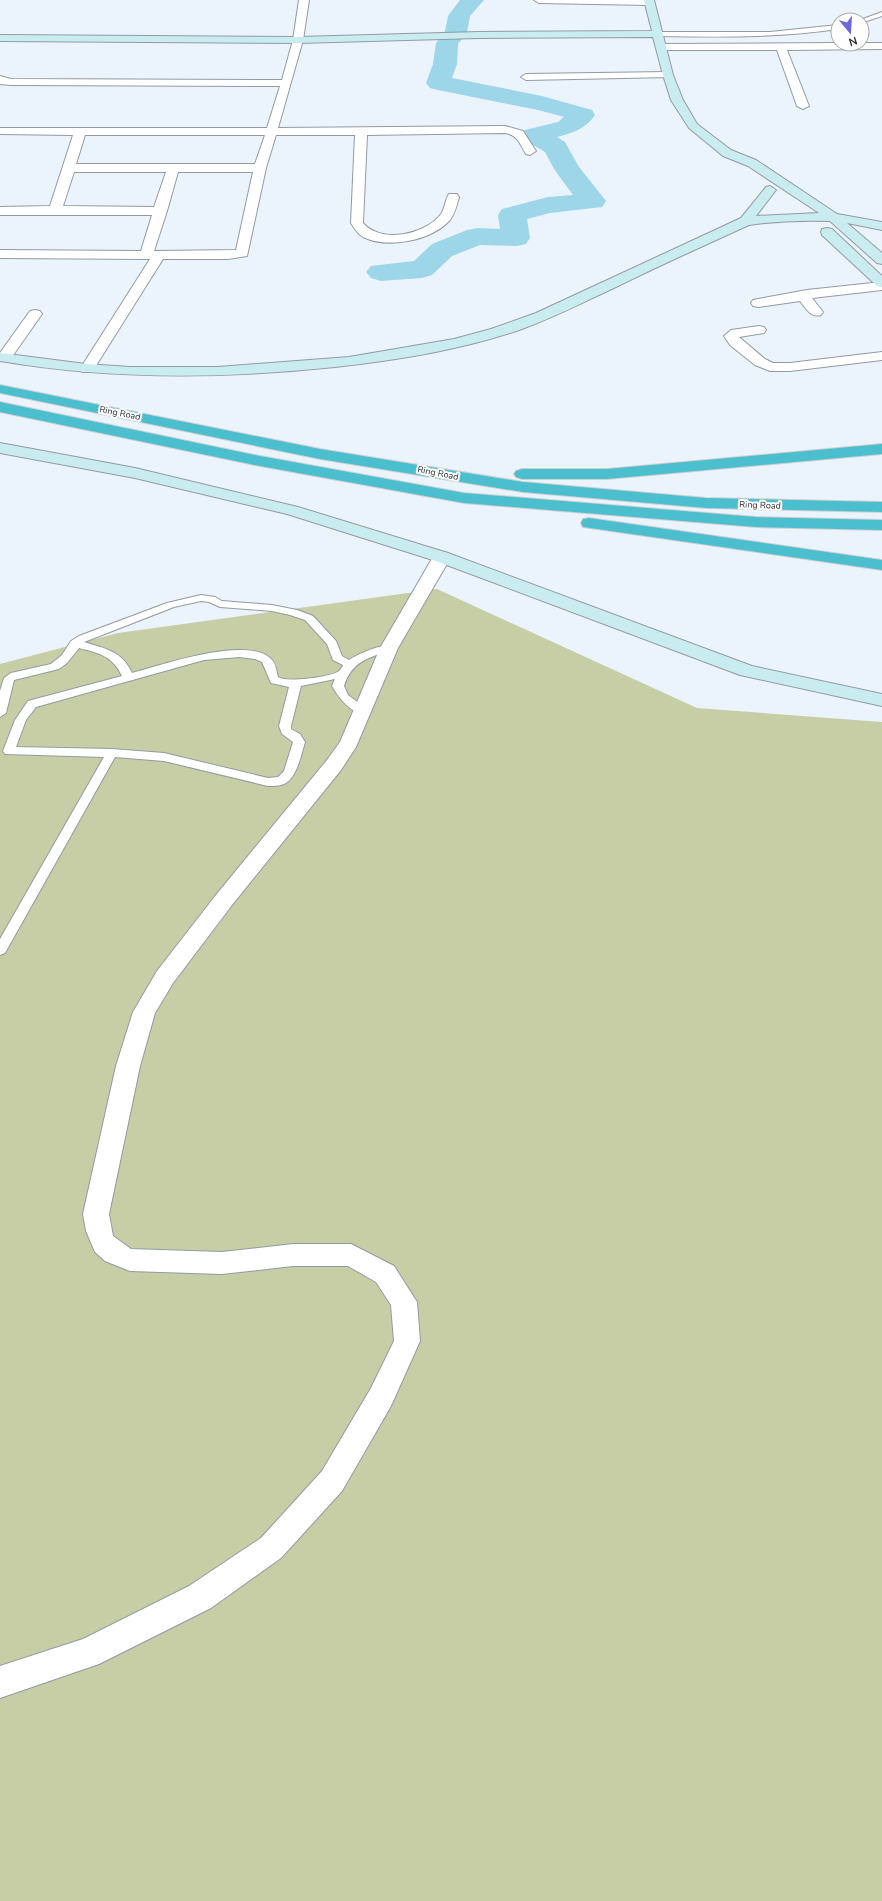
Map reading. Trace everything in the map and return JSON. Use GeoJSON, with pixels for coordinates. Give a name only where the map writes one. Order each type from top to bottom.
{"type":"FeatureCollection","features":[{"type":"Feature","properties":{"kind":"highway","name":"Ring Road"},"geometry":{"type":"LineString","coordinates":[[0,389],[320,454],[516,486],[676,501],[784,506],[882,507]]}},
{"type":"Feature","properties":{"kind":"highway","name":"Ring Road"},"geometry":{"type":"LineString","coordinates":[[0,407],[260,461],[464,498],[756,522],[882,525]]}},
{"type":"Feature","properties":{"kind":"highway"},"geometry":{"type":"LineString","coordinates":[[393,465],[522,474],[585,474],[882,449]]}},
{"type":"Feature","properties":{"kind":"highway"},"geometry":{"type":"LineString","coordinates":[[464,498],[517,512],[882,565]]}},
{"type":"Feature","properties":{"kind":"main road"},"geometry":{"type":"LineString","coordinates":[[649,1],[668,75],[677,100],[693,126],[727,153],[752,164],[831,215],[882,260]]}},
{"type":"Feature","properties":{"kind":"main road"},"geometry":{"type":"LineString","coordinates":[[0,38],[298,40],[479,35],[657,34]]}},
{"type":"Feature","properties":{"kind":"main road"},"geometry":{"type":"LineString","coordinates":[[727,153],[736,167],[744,173]]}},
{"type":"Feature","properties":{"kind":"main road"},"geometry":{"type":"LineString","coordinates":[[757,182],[809,216],[882,283]]}},
{"type":"Feature","properties":{"kind":"main road"},"geometry":{"type":"LineString","coordinates":[[746,221],[770,190]]}},
{"type":"Feature","properties":{"kind":"main road"},"geometry":{"type":"LineString","coordinates":[[2,358],[87,369],[132,372],[266,369],[378,357],[437,347],[516,326],[559,309],[746,221],[831,215],[882,226]]}},
{"type":"Feature","properties":{"kind":"main road"},"geometry":{"type":"LineString","coordinates":[[0,448],[135,472],[232,495],[348,526],[442,557],[747,671],[882,700]]}},
{"type":"Feature","properties":{"kind":"street"},"geometry":{"type":"LineString","coordinates":[[0,254],[228,255],[242,253],[260,168],[287,83],[298,40],[304,0]]}},
{"type":"Feature","properties":{"kind":"street"},"geometry":{"type":"LineString","coordinates":[[539,0],[649,1]]}},
{"type":"Feature","properties":{"kind":"street"},"geometry":{"type":"LineString","coordinates":[[661,47],[882,46]]}},
{"type":"Feature","properties":{"kind":"street"},"geometry":{"type":"LineString","coordinates":[[781,47],[804,106]]}},
{"type":"Feature","properties":{"kind":"street"},"geometry":{"type":"LineString","coordinates":[[526,77],[668,75]]}},
{"type":"Feature","properties":{"kind":"street"},"geometry":{"type":"LineString","coordinates":[[0,79],[2,81],[11,82],[287,83]]}},
{"type":"Feature","properties":{"kind":"street"},"geometry":{"type":"LineString","coordinates":[[0,132],[361,132],[512,129],[522,135],[530,151]]}},
{"type":"Feature","properties":{"kind":"street"},"geometry":{"type":"LineString","coordinates":[[55,210],[80,131]]}},
{"type":"Feature","properties":{"kind":"street"},"geometry":{"type":"LineString","coordinates":[[361,132],[357,223],[366,234],[379,238],[394,238],[428,229],[443,220],[449,210],[453,197]]}},
{"type":"Feature","properties":{"kind":"street"},"geometry":{"type":"LineString","coordinates":[[87,369],[153,255],[160,211],[173,167]]}},
{"type":"Feature","properties":{"kind":"street"},"geometry":{"type":"LineString","coordinates":[[69,168],[260,168]]}},
{"type":"Feature","properties":{"kind":"street"},"geometry":{"type":"LineString","coordinates":[[0,211],[160,211]]}},
{"type":"Feature","properties":{"kind":"street"},"geometry":{"type":"LineString","coordinates":[[758,303],[803,296],[807,294],[882,286]]}},
{"type":"Feature","properties":{"kind":"street"},"geometry":{"type":"LineString","coordinates":[[803,296],[816,312]]}},
{"type":"Feature","properties":{"kind":"street"},"geometry":{"type":"LineString","coordinates":[[2,358],[35,314]]}},
{"type":"Feature","properties":{"kind":"street"},"geometry":{"type":"LineString","coordinates":[[759,330],[736,333],[731,336],[735,342],[760,362],[770,367],[790,367],[882,356]]}},
{"type":"Feature","properties":{"kind":"street"},"geometry":{"type":"LineString","coordinates":[[0,1682],[88,1653],[200,1597],[271,1548],[332,1481],[381,1397],[407,1341],[404,1302],[385,1274],[351,1255],[293,1255],[222,1263],[130,1260],[117,1256],[105,1246],[98,1232],[96,1214],[128,1066],[144,1012],[165,977],[220,906],[334,765],[349,743],[389,648],[442,557]]}},
{"type":"Feature","properties":{"kind":"lane"},"geometry":{"type":"LineString","coordinates":[[870,18],[882,14]]}},
{"type":"Feature","properties":{"kind":"lane"},"geometry":{"type":"LineString","coordinates":[[657,34],[766,35],[812,32],[830,29]]}},
{"type":"Feature","properties":{"kind":"lane"},"geometry":{"type":"LineString","coordinates":[[0,713],[10,678],[51,668],[60,663],[75,643],[100,631],[171,605],[201,598],[211,599],[220,604],[272,608],[293,612],[309,618],[332,643],[337,658],[349,664]]}},
{"type":"Feature","properties":{"kind":"lane"},"geometry":{"type":"LineString","coordinates":[[75,643],[106,652],[122,663],[129,678]]}},
{"type":"Feature","properties":{"kind":"lane"},"geometry":{"type":"LineString","coordinates":[[362,710],[344,697],[341,692],[338,686],[341,674],[349,664],[374,652],[389,648]]}},
{"type":"Feature","properties":{"kind":"lane"},"geometry":{"type":"LineString","coordinates":[[296,683],[285,726],[286,731],[296,737],[299,742],[289,772],[281,781],[268,782],[164,756],[112,753],[4,751],[26,710],[32,704],[203,657],[228,653],[257,656],[266,660],[270,666],[272,679],[276,682],[296,683],[341,674]]}},
{"type":"Feature","properties":{"kind":"lane"},"geometry":{"type":"LineString","coordinates":[[0,950],[112,753]]}},
{"type":"Feature","properties":{"kind":"green space"},"geometry":{"type":"Polygon","coordinates":[[[437,589],[697,708],[882,722],[882,1901],[0,1901],[0,664],[118,633],[437,589]]]}},
{"type":"Feature","properties":{"kind":"waterway"},"geometry":{"type":"LineString","coordinates":[[381,272],[422,269],[442,250],[477,236],[516,238],[512,215],[548,205],[592,201],[567,169],[556,147],[534,135],[567,127],[583,115],[542,103],[438,83],[445,64],[447,43],[456,32],[459,16],[466,6],[473,0]]}}]}
